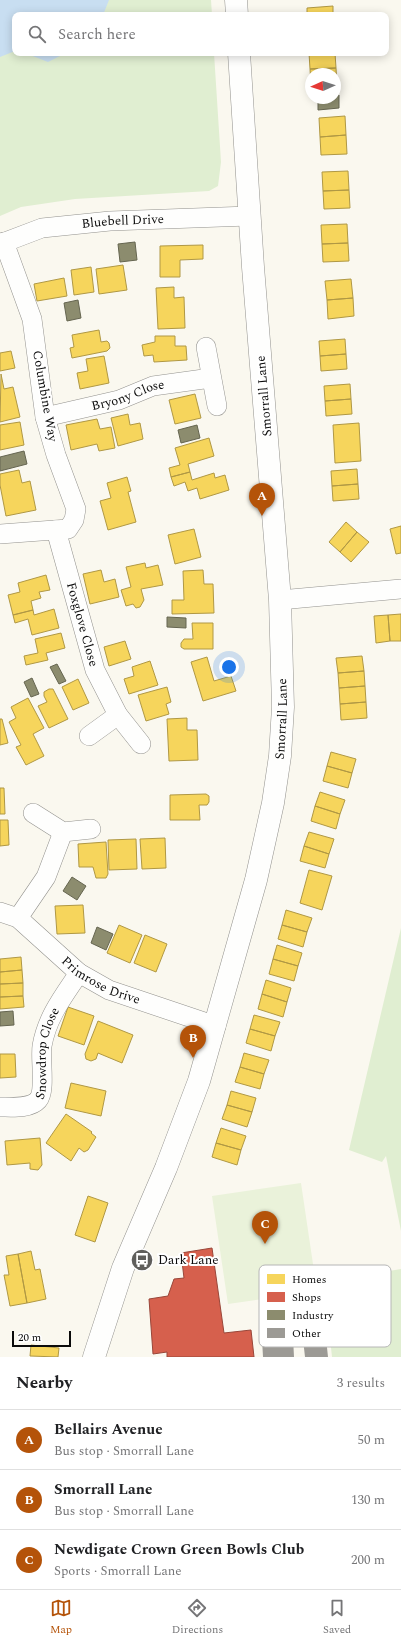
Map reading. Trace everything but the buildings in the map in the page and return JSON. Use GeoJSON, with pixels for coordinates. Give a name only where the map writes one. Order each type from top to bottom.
{"type":"FeatureCollection","features":[{"type":"Feature","properties":{"kind":"street"},"geometry":{"type":"LineString","coordinates":[[236,0],[237,12]]}},
{"type":"Feature","properties":{"kind":"street","name":"Smorrall Lane"},"geometry":{"type":"LineString","coordinates":[[94,1357],[123,1268],[200,1081],[256,880],[274,803],[280,756],[284,707],[280,600],[249,216],[239,56]]}},
{"type":"Feature","properties":{"kind":"street","name":"Bluebell Drive"},"geometry":{"type":"LineString","coordinates":[[2,243],[42,228],[49,227],[110,221],[249,216]]}},
{"type":"Feature","properties":{"kind":"street","name":"Columbine Way"},"geometry":{"type":"LineString","coordinates":[[0,534],[68,529],[74,520],[76,509],[56,455],[45,417],[32,319],[2,243]]}},
{"type":"Feature","properties":{"kind":"street"},"geometry":{"type":"LineString","coordinates":[[206,347],[217,406]]}},
{"type":"Feature","properties":{"kind":"street","name":"Bryony Close"},"geometry":{"type":"LineString","coordinates":[[45,417],[119,400],[153,386],[211,378]]}},
{"type":"Feature","properties":{"kind":"street","name":"Foxglove Close"},"geometry":{"type":"LineString","coordinates":[[56,530],[95,670],[118,715],[141,744]]}},
{"type":"Feature","properties":{"kind":"street"},"geometry":{"type":"LineString","coordinates":[[280,600],[401,589]]}},
{"type":"Feature","properties":{"kind":"street"},"geometry":{"type":"LineString","coordinates":[[89,736],[118,715]]}},
{"type":"Feature","properties":{"kind":"street"},"geometry":{"type":"LineString","coordinates":[[34,812],[63,832],[91,829]]}},
{"type":"Feature","properties":{"kind":"street"},"geometry":{"type":"LineString","coordinates":[[18,918],[46,876],[63,832]]}},
{"type":"Feature","properties":{"kind":"street","name":"Primrose Drive"},"geometry":{"type":"LineString","coordinates":[[0,912],[18,918],[79,973],[109,990],[216,1026]]}},
{"type":"Feature","properties":{"kind":"street","name":"Snowdrop Close"},"geometry":{"type":"LineString","coordinates":[[0,1107],[33,1105],[39,1100],[42,1091],[41,1056],[45,1030],[56,1007],[79,973]]}},
{"type":"Feature","properties":{"kind":"green space"},"geometry":{"type":"Polygon","coordinates":[[[0,0],[211,0],[212,12],[12,12],[12,56],[214,56],[221,162],[218,186],[209,191],[75,199],[21,207],[0,216],[0,0]]]}},
{"type":"Feature","properties":{"kind":"green space"},"geometry":{"type":"Polygon","coordinates":[[[401,928],[401,1231],[386,1156],[382,1162],[349,1150],[401,928]]]}},
{"type":"Feature","properties":{"kind":"green space"},"geometry":{"type":"Polygon","coordinates":[[[301,1183],[313,1265],[259,1265],[259,1299],[228,1304],[212,1196],[301,1183]]]}},
{"type":"Feature","properties":{"kind":"green space"},"geometry":{"type":"Polygon","coordinates":[[[401,1269],[401,1357],[332,1357],[331,1347],[391,1347],[391,1271],[401,1269]]]}},
{"type":"Feature","properties":{"kind":"water"},"geometry":{"type":"Polygon","coordinates":[[[0,0],[109,0],[104,12],[12,12],[12,52],[0,57],[0,0]]]}},
{"type":"Feature","properties":{"kind":"water"},"geometry":{"type":"Polygon","coordinates":[[[33,56],[60,56],[48,62],[33,56]]]}},
{"type":"Feature","properties":{"kind":"place","name":"Bellairs Avenue"},"geometry":{"type":"Point","coordinates":[262,516]}},
{"type":"Feature","properties":{"kind":"place","name":"Smorrall Lane"},"geometry":{"type":"Point","coordinates":[193,1058]}},
{"type":"Feature","properties":{"kind":"place","name":"Newdigate Crown Green Bowls Club"},"geometry":{"type":"Point","coordinates":[265,1244]}},
{"type":"Feature","properties":{"kind":"place","name":"Dark Lane"},"geometry":{"type":"Point","coordinates":[142,1260]}}]}
